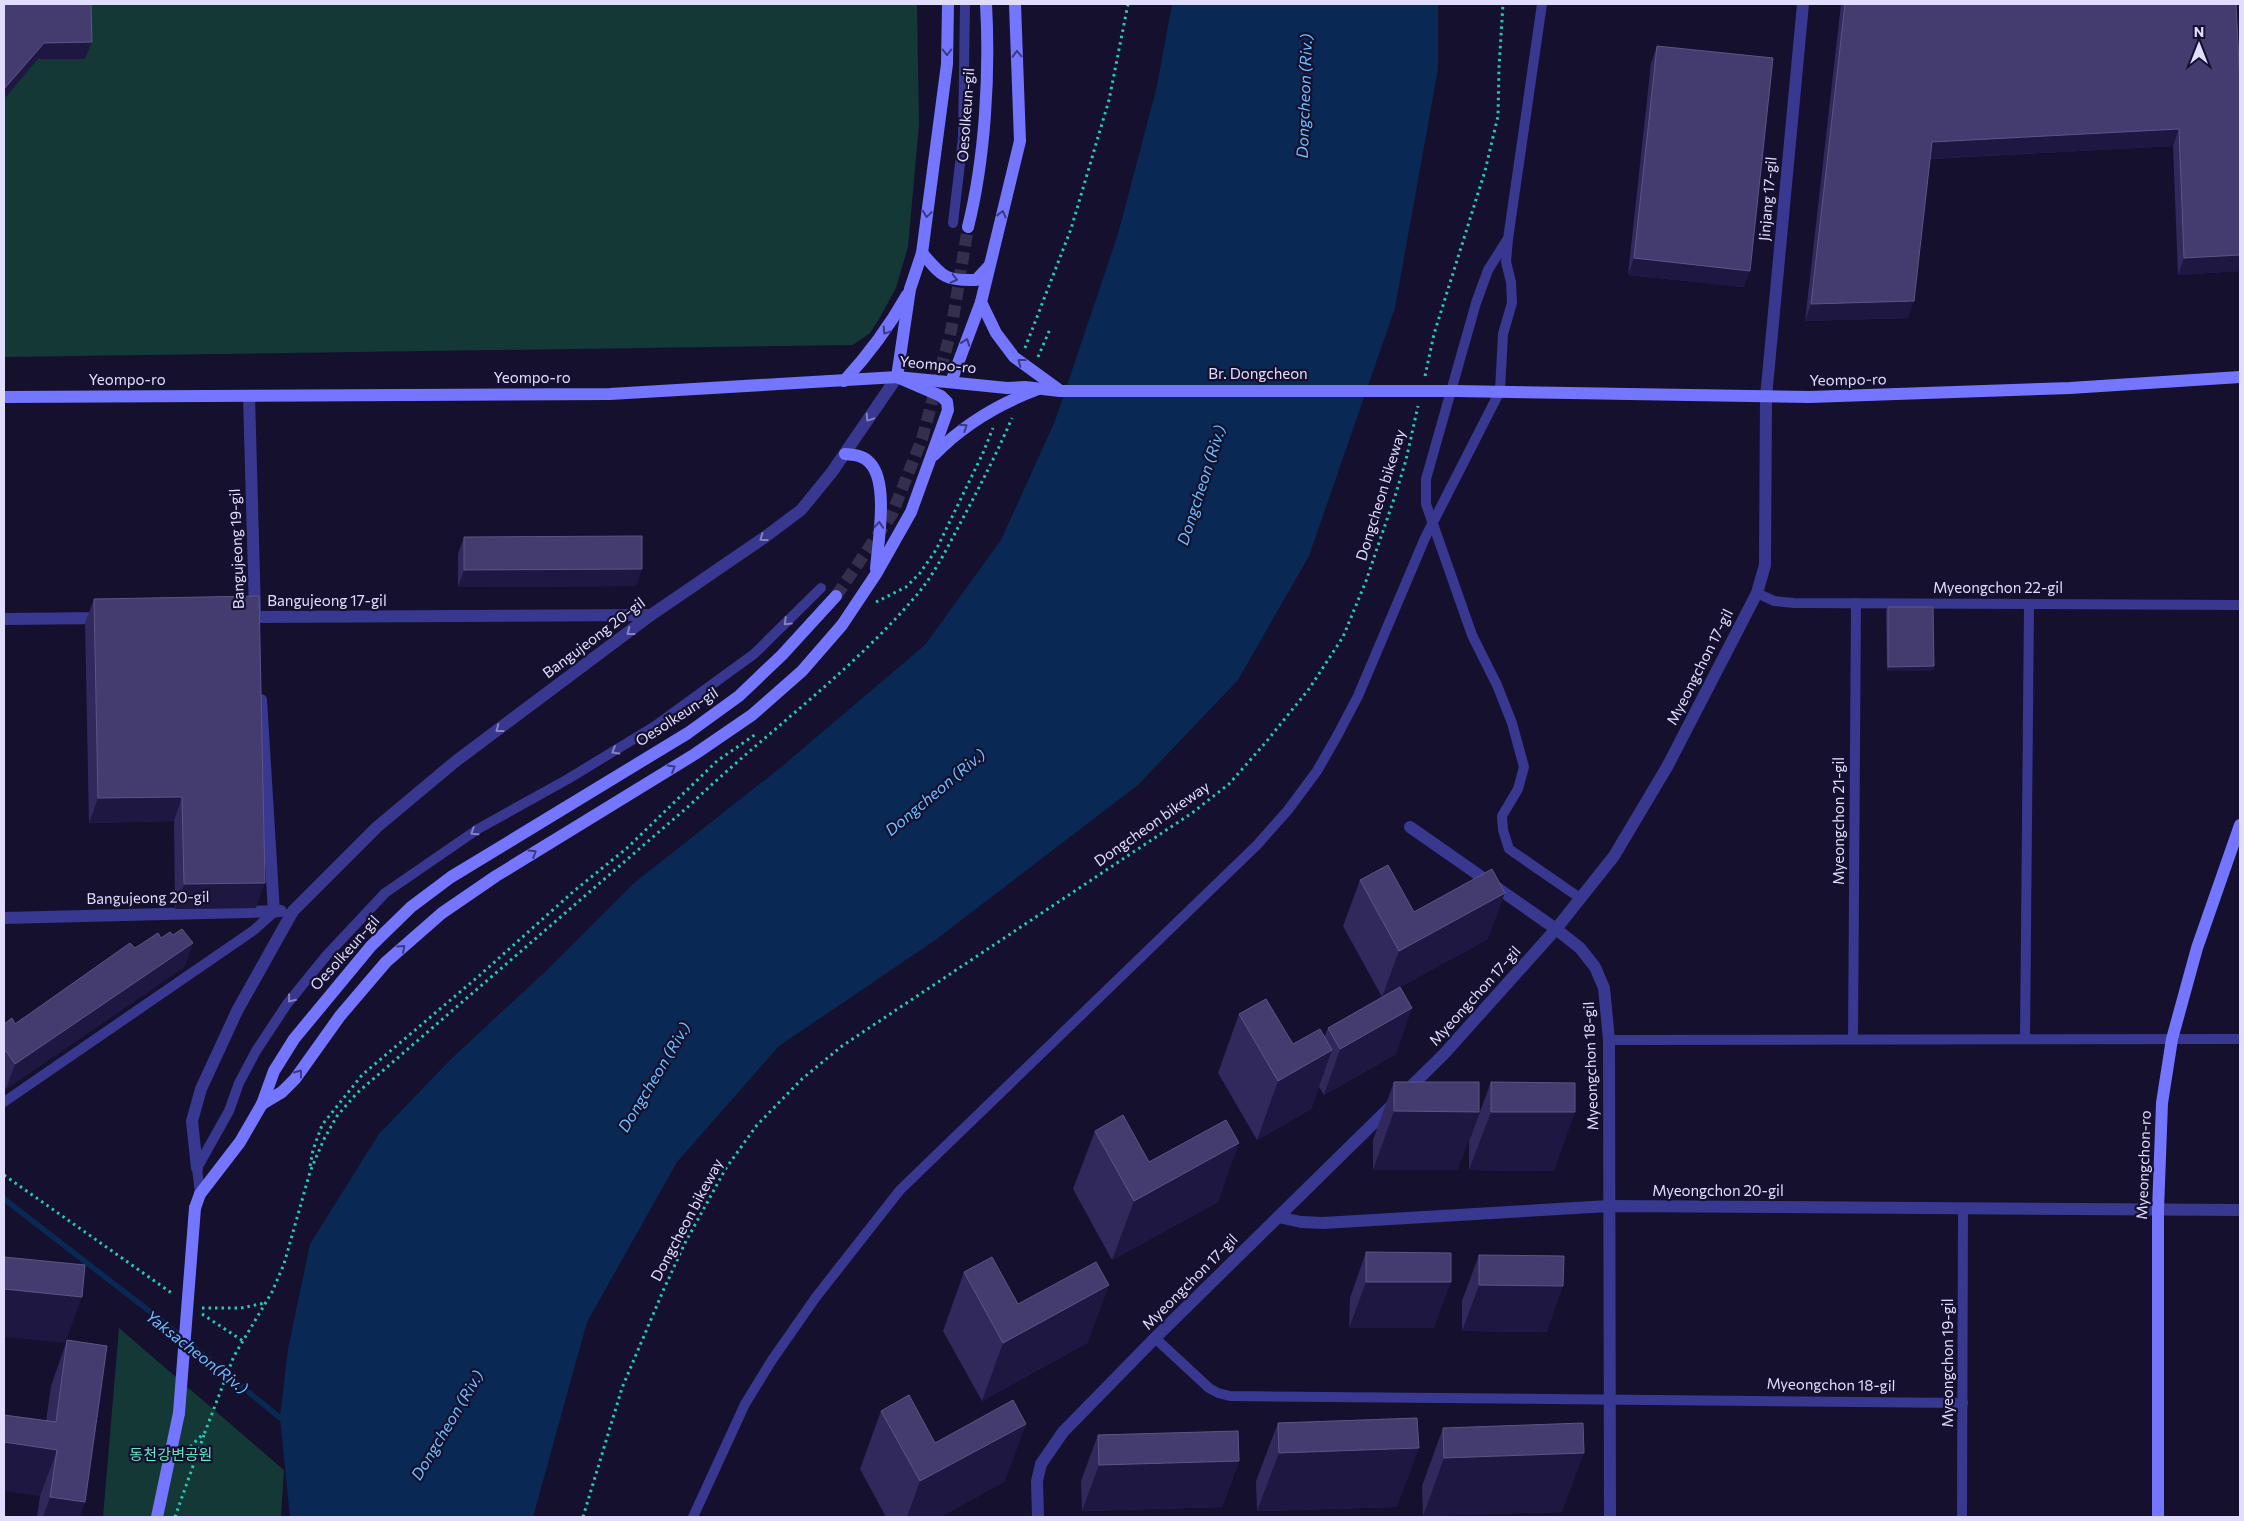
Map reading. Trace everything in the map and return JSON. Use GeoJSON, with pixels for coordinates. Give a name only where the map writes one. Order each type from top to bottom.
{"type":"FeatureCollection","features":[{"type":"Feature","properties":{"kind":"main road"},"geometry":{"type":"LineString","coordinates":[[262,1104],[282,1092],[295,1079],[340,1016],[386,962],[442,913],[496,876],[694,754],[752,715],[808,665],[842,625],[876,574],[911,512],[928,460],[948,410],[947,402],[941,396],[897,377],[910,289],[922,253],[947,64],[948,4]]}},
{"type":"Feature","properties":{"kind":"main road","name":"Oesolkeun-gil"},"geometry":{"type":"LineString","coordinates":[[968,227],[978,191],[983,122],[987,27],[986,4]]}},
{"type":"Feature","properties":{"kind":"main road"},"geometry":{"type":"LineString","coordinates":[[952,382],[981,302],[1020,141],[1015,4]]}},
{"type":"Feature","properties":{"kind":"main road"},"geometry":{"type":"LineString","coordinates":[[922,253],[941,275],[957,281],[976,280],[989,266]]}},
{"type":"Feature","properties":{"kind":"main road"},"geometry":{"type":"LineString","coordinates":[[844,381],[870,353],[890,325],[910,289]]}},
{"type":"Feature","properties":{"kind":"main road"},"geometry":{"type":"LineString","coordinates":[[981,302],[1004,345],[1014,357],[1060,390]]}},
{"type":"Feature","properties":{"kind":"main road","name":"Yeompo-ro"},"geometry":{"type":"LineString","coordinates":[[4,397],[610,394],[897,377],[1007,388],[1060,390]]}},
{"type":"Feature","properties":{"kind":"main road","name":"Yeompo-ro"},"geometry":{"type":"LineString","coordinates":[[1456,391],[1766,397],[2060,389],[2240,377]]}},
{"type":"Feature","properties":{"kind":"main road"},"geometry":{"type":"LineString","coordinates":[[928,460],[961,428],[1041,388]]}},
{"type":"Feature","properties":{"kind":"main road","name":"Br. Dongcheon"},"geometry":{"type":"LineString","coordinates":[[1060,390],[1456,391]]}},
{"type":"Feature","properties":{"kind":"main road"},"geometry":{"type":"LineString","coordinates":[[845,454],[858,455],[869,462],[876,471],[879,482],[880,507],[876,574]]}},
{"type":"Feature","properties":{"kind":"main road","name":"Oesolkeun-gil"},"geometry":{"type":"LineString","coordinates":[[157,1517],[179,1413],[195,1208],[200,1194],[240,1142],[262,1104],[274,1071],[294,1039],[371,946],[411,907],[451,877],[688,732],[739,696],[782,655],[836,596]]}},
{"type":"Feature","properties":{"kind":"main road","name":"Myeongchon-ro"},"geometry":{"type":"LineString","coordinates":[[2158,1517],[2158,1210],[2162,1102],[2172,1039],[2197,948],[2240,826]]}},
{"type":"Feature","properties":{"kind":"street","name":"Jinjang 17-gil"},"geometry":{"type":"LineString","coordinates":[[1766,397],[1803,4]]}},
{"type":"Feature","properties":{"kind":"street","name":"Bangujeong 20-gil"},"geometry":{"type":"LineString","coordinates":[[197,1168],[192,1121],[201,1089],[236,1011],[293,911],[377,827],[456,761],[651,616],[801,510],[845,454],[897,377]]}},
{"type":"Feature","properties":{"kind":"street","name":"Bangujeong 19-gil"},"geometry":{"type":"LineString","coordinates":[[249,396],[256,622]]}},
{"type":"Feature","properties":{"kind":"street","name":"Myeongchon 17-gil"},"geometry":{"type":"LineString","coordinates":[[1038,1517],[1038,1481],[1041,1464],[1049,1450],[1078,1416],[1444,1054],[1556,929],[1614,856],[1667,767],[1757,593],[1764,565],[1766,397]]}},
{"type":"Feature","properties":{"kind":"street","name":"Bangujeong 17-gil"},"geometry":{"type":"LineString","coordinates":[[236,618],[256,622],[651,616]]}},
{"type":"Feature","properties":{"kind":"street"},"geometry":{"type":"LineString","coordinates":[[4,619],[120,618]]}},
{"type":"Feature","properties":{"kind":"street"},"geometry":{"type":"LineString","coordinates":[[260,686],[274,912]]}},
{"type":"Feature","properties":{"kind":"street","name":"Myeongchon 18-gil"},"geometry":{"type":"LineString","coordinates":[[1410,827],[1556,929],[1580,948],[1595,967],[1604,988],[1609,1040],[1610,1517]]}},
{"type":"Feature","properties":{"kind":"street","name":"Bangujeong 20-gil"},"geometry":{"type":"LineString","coordinates":[[4,918],[293,911]]}},
{"type":"Feature","properties":{"kind":"street","name":"Myeongchon 20-gil"},"geometry":{"type":"LineString","coordinates":[[1278,1217],[1323,1224],[1609,1206],[2240,1210]]}},
{"type":"Feature","properties":{"kind":"lane"},"geometry":{"type":"LineString","coordinates":[[953,223],[963,138],[965,4]]}},
{"type":"Feature","properties":{"kind":"lane"},"geometry":{"type":"LineString","coordinates":[[693,1517],[745,1404],[772,1360],[816,1297],[900,1190],[976,1115],[1068,1030],[1218,885],[1288,810],[1317,771],[1358,696],[1432,522],[1500,392],[1503,334],[1512,303],[1511,282],[1506,262],[1508,239],[1542,4]]}},
{"type":"Feature","properties":{"kind":"lane"},"geometry":{"type":"LineString","coordinates":[[1508,239],[1488,270],[1476,303],[1426,479],[1426,504],[1472,635],[1497,685],[1512,723],[1524,767],[1518,789],[1502,816],[1503,830],[1509,849],[1580,898]]}},
{"type":"Feature","properties":{"kind":"lane"},"geometry":{"type":"LineString","coordinates":[[200,1194],[197,1168],[229,1111],[239,1083],[256,1050],[287,1004],[326,956],[385,893],[478,829],[568,779],[656,726],[754,654],[822,588]]}},
{"type":"Feature","properties":{"kind":"lane","name":"Myeongchon 22-gil"},"geometry":{"type":"LineString","coordinates":[[1757,593],[1774,601],[2240,605]]}},
{"type":"Feature","properties":{"kind":"lane","name":"Myeongchon 21-gil"},"geometry":{"type":"LineString","coordinates":[[1853,1039],[1856,603]]}},
{"type":"Feature","properties":{"kind":"lane"},"geometry":{"type":"LineString","coordinates":[[2025,1039],[2029,604]]}},
{"type":"Feature","properties":{"kind":"lane"},"geometry":{"type":"LineString","coordinates":[[4,1102],[254,930],[274,912]]}},
{"type":"Feature","properties":{"kind":"lane"},"geometry":{"type":"LineString","coordinates":[[1609,1040],[2240,1040]]}},
{"type":"Feature","properties":{"kind":"lane","name":"Myeongchon 19-gil"},"geometry":{"type":"LineString","coordinates":[[1962,1517],[1963,1209]]}},
{"type":"Feature","properties":{"kind":"lane"},"geometry":{"type":"LineString","coordinates":[[1155,1338],[1209,1388],[1230,1396],[1610,1399]]}},
{"type":"Feature","properties":{"kind":"lane","name":"Myeongchon 18-gil"},"geometry":{"type":"LineString","coordinates":[[1610,1399],[1962,1403]]}},
{"type":"Feature","properties":{"kind":"path"},"geometry":{"type":"LineString","coordinates":[[1423,382],[1434,334],[1485,171],[1498,116],[1503,4]]}},
{"type":"Feature","properties":{"kind":"path"},"geometry":{"type":"LineString","coordinates":[[1032,370],[1050,329]]}},
{"type":"Feature","properties":{"kind":"path"},"geometry":{"type":"LineString","coordinates":[[175,1517],[234,1356],[265,1303],[284,1264],[310,1172],[324,1139],[337,1116],[352,1098],[476,988],[690,805],[728,768],[810,698],[871,642],[915,596],[934,570],[957,530],[995,457],[1022,396]]}},
{"type":"Feature","properties":{"kind":"path","name":"Dongcheon bikeway"},"geometry":{"type":"LineString","coordinates":[[584,1517],[622,1388],[663,1290],[685,1243],[726,1168],[757,1125],[802,1079],[842,1046],[1192,813],[1229,784],[1309,689],[1343,637],[1366,581],[1396,493],[1406,460],[1419,402]]}},
{"type":"Feature","properties":{"kind":"path"},"geometry":{"type":"LineString","coordinates":[[4,1175],[181,1300]]}},
{"type":"Feature","properties":{"kind":"path"},"geometry":{"type":"LineString","coordinates":[[243,1341],[196,1308],[242,1308],[265,1303]]}},
{"type":"Feature","properties":{"kind":"green space"},"geometry":{"type":"Polygon","coordinates":[[[4,4],[917,4],[919,125],[908,247],[896,288],[870,333],[853,345],[4,357],[4,4]]]}},
{"type":"Feature","properties":{"kind":"green space","name":"동천강변공원"},"geometry":{"type":"Polygon","coordinates":[[[119,1328],[284,1470],[281,1517],[103,1517],[119,1328]]]}},
{"type":"Feature","properties":{"kind":"water","name":"Dongcheon (Riv.)"},"geometry":{"type":"Polygon","coordinates":[[[1172,4],[1438,4],[1438,69],[1395,308],[1309,556],[1238,680],[1138,785],[934,941],[779,1046],[677,1162],[587,1322],[533,1517],[290,1517],[280,1417],[288,1349],[310,1244],[379,1134],[450,1060],[548,969],[634,883],[780,768],[925,645],[1001,540],[1055,421],[1118,234],[1157,86],[1172,4]]]}},
{"type":"Feature","properties":{"kind":"building"},"geometry":{"type":"Polygon","coordinates":[[[4,4],[91,4],[92,42],[44,43],[4,89],[4,4]]]}},
{"type":"Feature","properties":{"kind":"building"},"geometry":{"type":"Polygon","coordinates":[[[1845,4],[2236,4],[2240,84],[2240,255],[2184,258],[2179,129],[1932,142],[1914,301],[1811,304],[1845,4]]]}},
{"type":"Feature","properties":{"kind":"building"},"geometry":{"type":"Polygon","coordinates":[[[1657,46],[1773,58],[1750,271],[1634,258],[1657,46]]]}},
{"type":"Feature","properties":{"kind":"building"},"geometry":{"type":"Polygon","coordinates":[[[642,536],[642,569],[464,570],[464,537],[642,536]]]}},
{"type":"Feature","properties":{"kind":"building"},"geometry":{"type":"Polygon","coordinates":[[[259,596],[265,883],[184,884],[182,797],[98,798],[94,599],[259,596]]]}},
{"type":"Feature","properties":{"kind":"building"},"geometry":{"type":"Polygon","coordinates":[[[1888,607],[1933,607],[1934,666],[1888,667],[1888,607]]]}},
{"type":"Feature","properties":{"kind":"building"},"geometry":{"type":"Polygon","coordinates":[[[1388,865],[1414,912],[1492,869],[1505,893],[1399,951],[1360,880],[1388,865]]]}},
{"type":"Feature","properties":{"kind":"building"},"geometry":{"type":"Polygon","coordinates":[[[182,929],[193,943],[15,1064],[6,1051],[4,1052],[4,1024],[12,1018],[15,1024],[130,943],[135,948],[158,933],[161,938],[170,932],[173,935],[182,929]]]}},
{"type":"Feature","properties":{"kind":"building"},"geometry":{"type":"Polygon","coordinates":[[[1400,987],[1412,1008],[1340,1049],[1328,1028],[1400,987]]]}},
{"type":"Feature","properties":{"kind":"building"},"geometry":{"type":"Polygon","coordinates":[[[1266,999],[1293,1044],[1320,1029],[1332,1050],[1278,1081],[1239,1014],[1266,999]]]}},
{"type":"Feature","properties":{"kind":"building"},"geometry":{"type":"Polygon","coordinates":[[[1394,1082],[1479,1082],[1479,1112],[1394,1111],[1394,1082]]]}},
{"type":"Feature","properties":{"kind":"building"},"geometry":{"type":"Polygon","coordinates":[[[1491,1082],[1575,1083],[1575,1112],[1491,1112],[1491,1082]]]}},
{"type":"Feature","properties":{"kind":"building"},"geometry":{"type":"Polygon","coordinates":[[[1123,1115],[1149,1162],[1226,1120],[1239,1143],[1134,1201],[1095,1131],[1123,1115]]]}},
{"type":"Feature","properties":{"kind":"building"},"geometry":{"type":"Polygon","coordinates":[[[1366,1252],[1451,1253],[1451,1282],[1366,1282],[1366,1252]]]}},
{"type":"Feature","properties":{"kind":"building"},"geometry":{"type":"Polygon","coordinates":[[[1479,1255],[1564,1256],[1563,1286],[1479,1285],[1479,1255]]]}},
{"type":"Feature","properties":{"kind":"building"},"geometry":{"type":"Polygon","coordinates":[[[4,1257],[85,1265],[82,1297],[4,1289],[4,1257]]]}},
{"type":"Feature","properties":{"kind":"building"},"geometry":{"type":"Polygon","coordinates":[[[992,1257],[1018,1304],[1096,1262],[1109,1285],[1003,1343],[964,1272],[992,1257]]]}},
{"type":"Feature","properties":{"kind":"building"},"geometry":{"type":"Polygon","coordinates":[[[67,1340],[107,1346],[85,1502],[50,1497],[57,1450],[4,1442],[4,1415],[56,1422],[67,1340]]]}},
{"type":"Feature","properties":{"kind":"building"},"geometry":{"type":"Polygon","coordinates":[[[909,1395],[935,1443],[1013,1400],[1026,1424],[920,1481],[881,1411],[909,1395]]]}},
{"type":"Feature","properties":{"kind":"building"},"geometry":{"type":"Polygon","coordinates":[[[1417,1418],[1419,1448],[1279,1453],[1278,1423],[1417,1418]]]}},
{"type":"Feature","properties":{"kind":"building"},"geometry":{"type":"Polygon","coordinates":[[[1583,1423],[1584,1453],[1444,1458],[1443,1428],[1583,1423]]]}},
{"type":"Feature","properties":{"kind":"building"},"geometry":{"type":"Polygon","coordinates":[[[1238,1431],[1239,1461],[1099,1465],[1098,1435],[1238,1431]]]}},
{"type":"Feature","properties":{"kind":"waterway","name":"Yaksacheon(Riv.)"},"geometry":{"type":"LineString","coordinates":[[4,1199],[157,1317],[284,1421]]}},
{"type":"Feature","properties":{"kind":"tunnel"},"geometry":{"type":"LineString","coordinates":[[836,596],[892,514],[922,439],[951,331],[968,227]]}}]}
